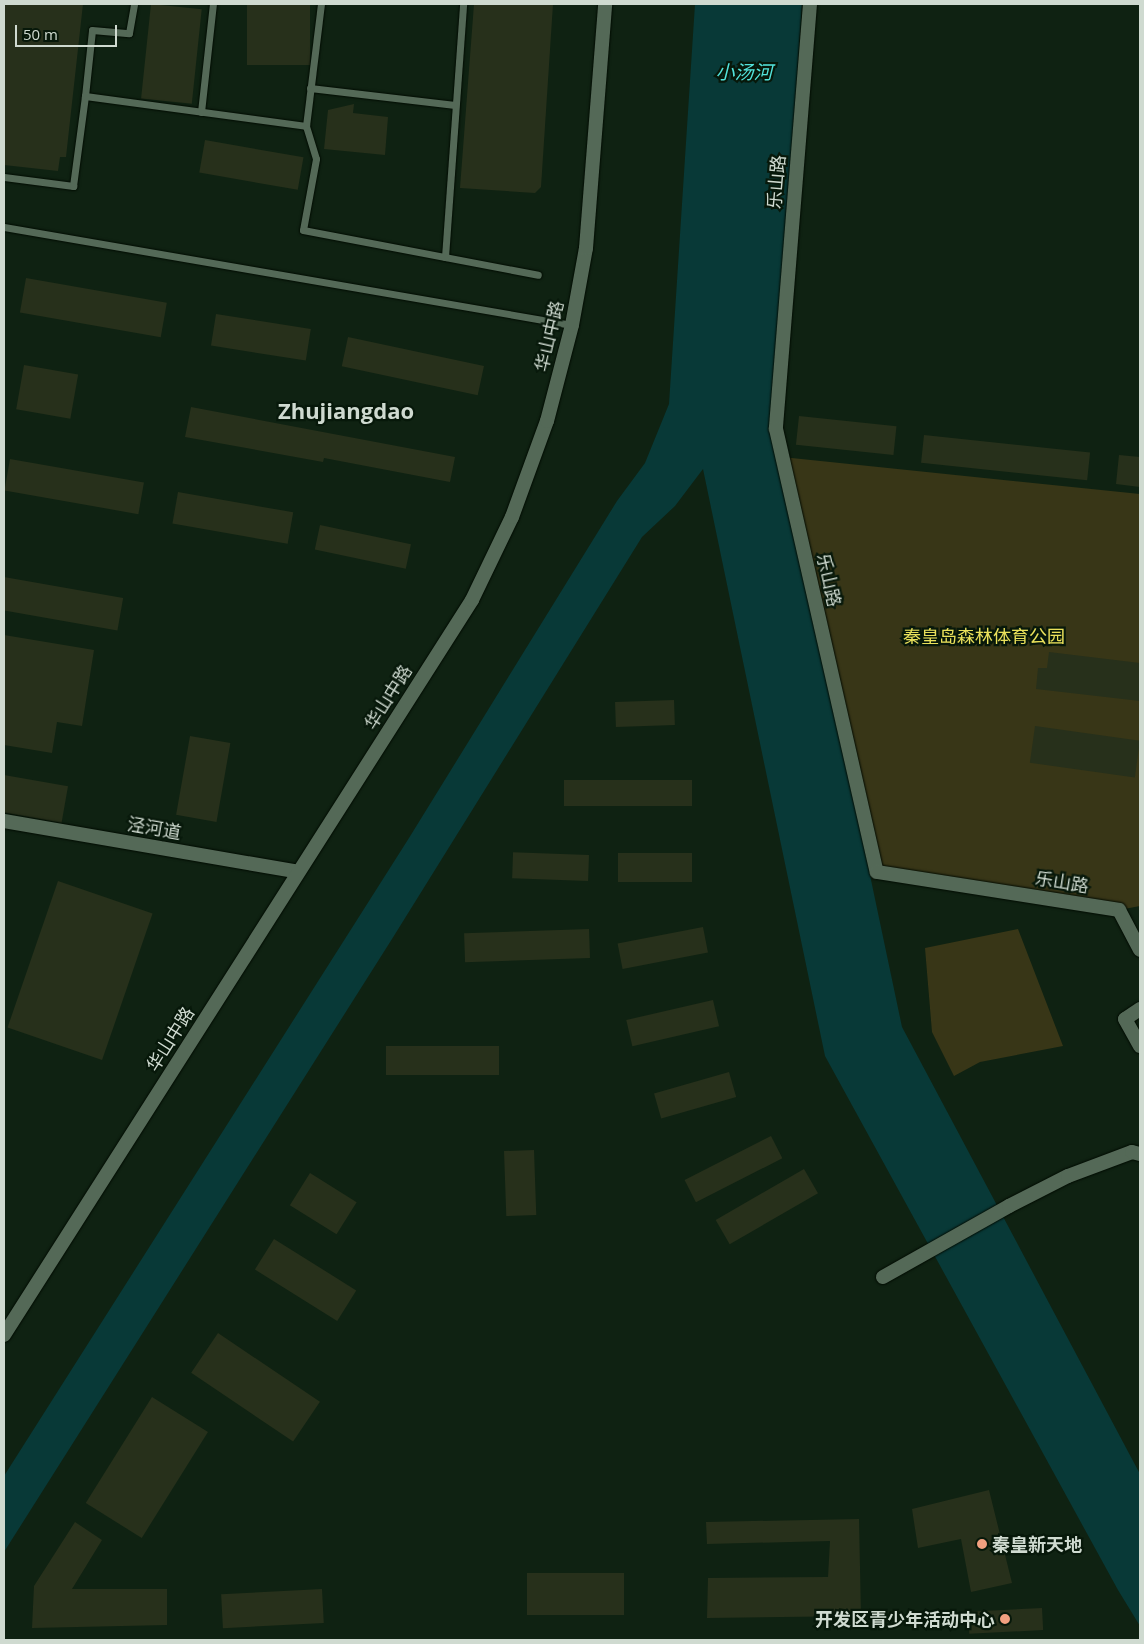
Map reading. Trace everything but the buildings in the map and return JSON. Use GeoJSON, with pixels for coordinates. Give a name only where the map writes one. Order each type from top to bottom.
{"type":"FeatureCollection","features":[{"type":"Feature","properties":{"kind":"street","name":"华山中路"},"geometry":{"type":"LineString","coordinates":[[4,1335],[472,600],[512,517],[547,421],[572,325],[586,248],[605,4]]}},
{"type":"Feature","properties":{"kind":"street","name":"乐山路"},"geometry":{"type":"LineString","coordinates":[[810,4],[776,429],[877,872],[1119,910],[1140,950]]}},
{"type":"Feature","properties":{"kind":"street","name":"泾河道"},"geometry":{"type":"LineString","coordinates":[[4,821],[298,872]]}},
{"type":"Feature","properties":{"kind":"street"},"geometry":{"type":"LineString","coordinates":[[1140,1009],[1125,1019],[1140,1046]]}},
{"type":"Feature","properties":{"kind":"street"},"geometry":{"type":"LineString","coordinates":[[882,1277],[1009,1206],[1068,1176],[1132,1152],[1140,1154]]}},
{"type":"Feature","properties":{"kind":"lane"},"geometry":{"type":"LineString","coordinates":[[4,177],[73,186],[92,30],[129,33],[134,4]]}},
{"type":"Feature","properties":{"kind":"lane"},"geometry":{"type":"LineString","coordinates":[[201,112],[213,4]]}},
{"type":"Feature","properties":{"kind":"lane"},"geometry":{"type":"LineString","coordinates":[[321,4],[306,126],[316,159],[303,230],[538,275]]}},
{"type":"Feature","properties":{"kind":"lane"},"geometry":{"type":"LineString","coordinates":[[445,257],[462,4]]}},
{"type":"Feature","properties":{"kind":"lane"},"geometry":{"type":"LineString","coordinates":[[310,88],[455,105]]}},
{"type":"Feature","properties":{"kind":"lane"},"geometry":{"type":"LineString","coordinates":[[85,96],[306,126]]}},
{"type":"Feature","properties":{"kind":"lane"},"geometry":{"type":"LineString","coordinates":[[4,227],[572,325]]}},
{"type":"Feature","properties":{"kind":"green space","name":"秦皇岛森林体育公园"},"geometry":{"type":"Polygon","coordinates":[[[782,457],[1140,494],[1140,906],[1119,910],[877,872],[782,457]]]}},
{"type":"Feature","properties":{"kind":"green space"},"geometry":{"type":"Polygon","coordinates":[[[1018,929],[1063,1046],[980,1062],[954,1076],[932,1032],[925,948],[1018,929]]]}},
{"type":"Feature","properties":{"kind":"water","name":"小汤河"},"geometry":{"type":"Polygon","coordinates":[[[695,4],[802,4],[773,414],[776,429],[902,1027],[1140,1474],[1140,1626],[1118,1590],[825,1056],[703,469],[675,506],[642,537],[392,939],[4,1552],[4,1476],[409,838],[617,501],[645,463],[669,404],[695,4]]]}},
{"type":"Feature","properties":{"kind":"place","name":"秦皇新天地"},"geometry":{"type":"Point","coordinates":[982,1544]}},
{"type":"Feature","properties":{"kind":"place","name":"开发区青少年活动中心"},"geometry":{"type":"Point","coordinates":[1005,1619]}},
{"type":"Feature","properties":{"kind":"district","name":"Zhujiangdao"},"geometry":{"type":"Point","coordinates":[346,411]}}]}
